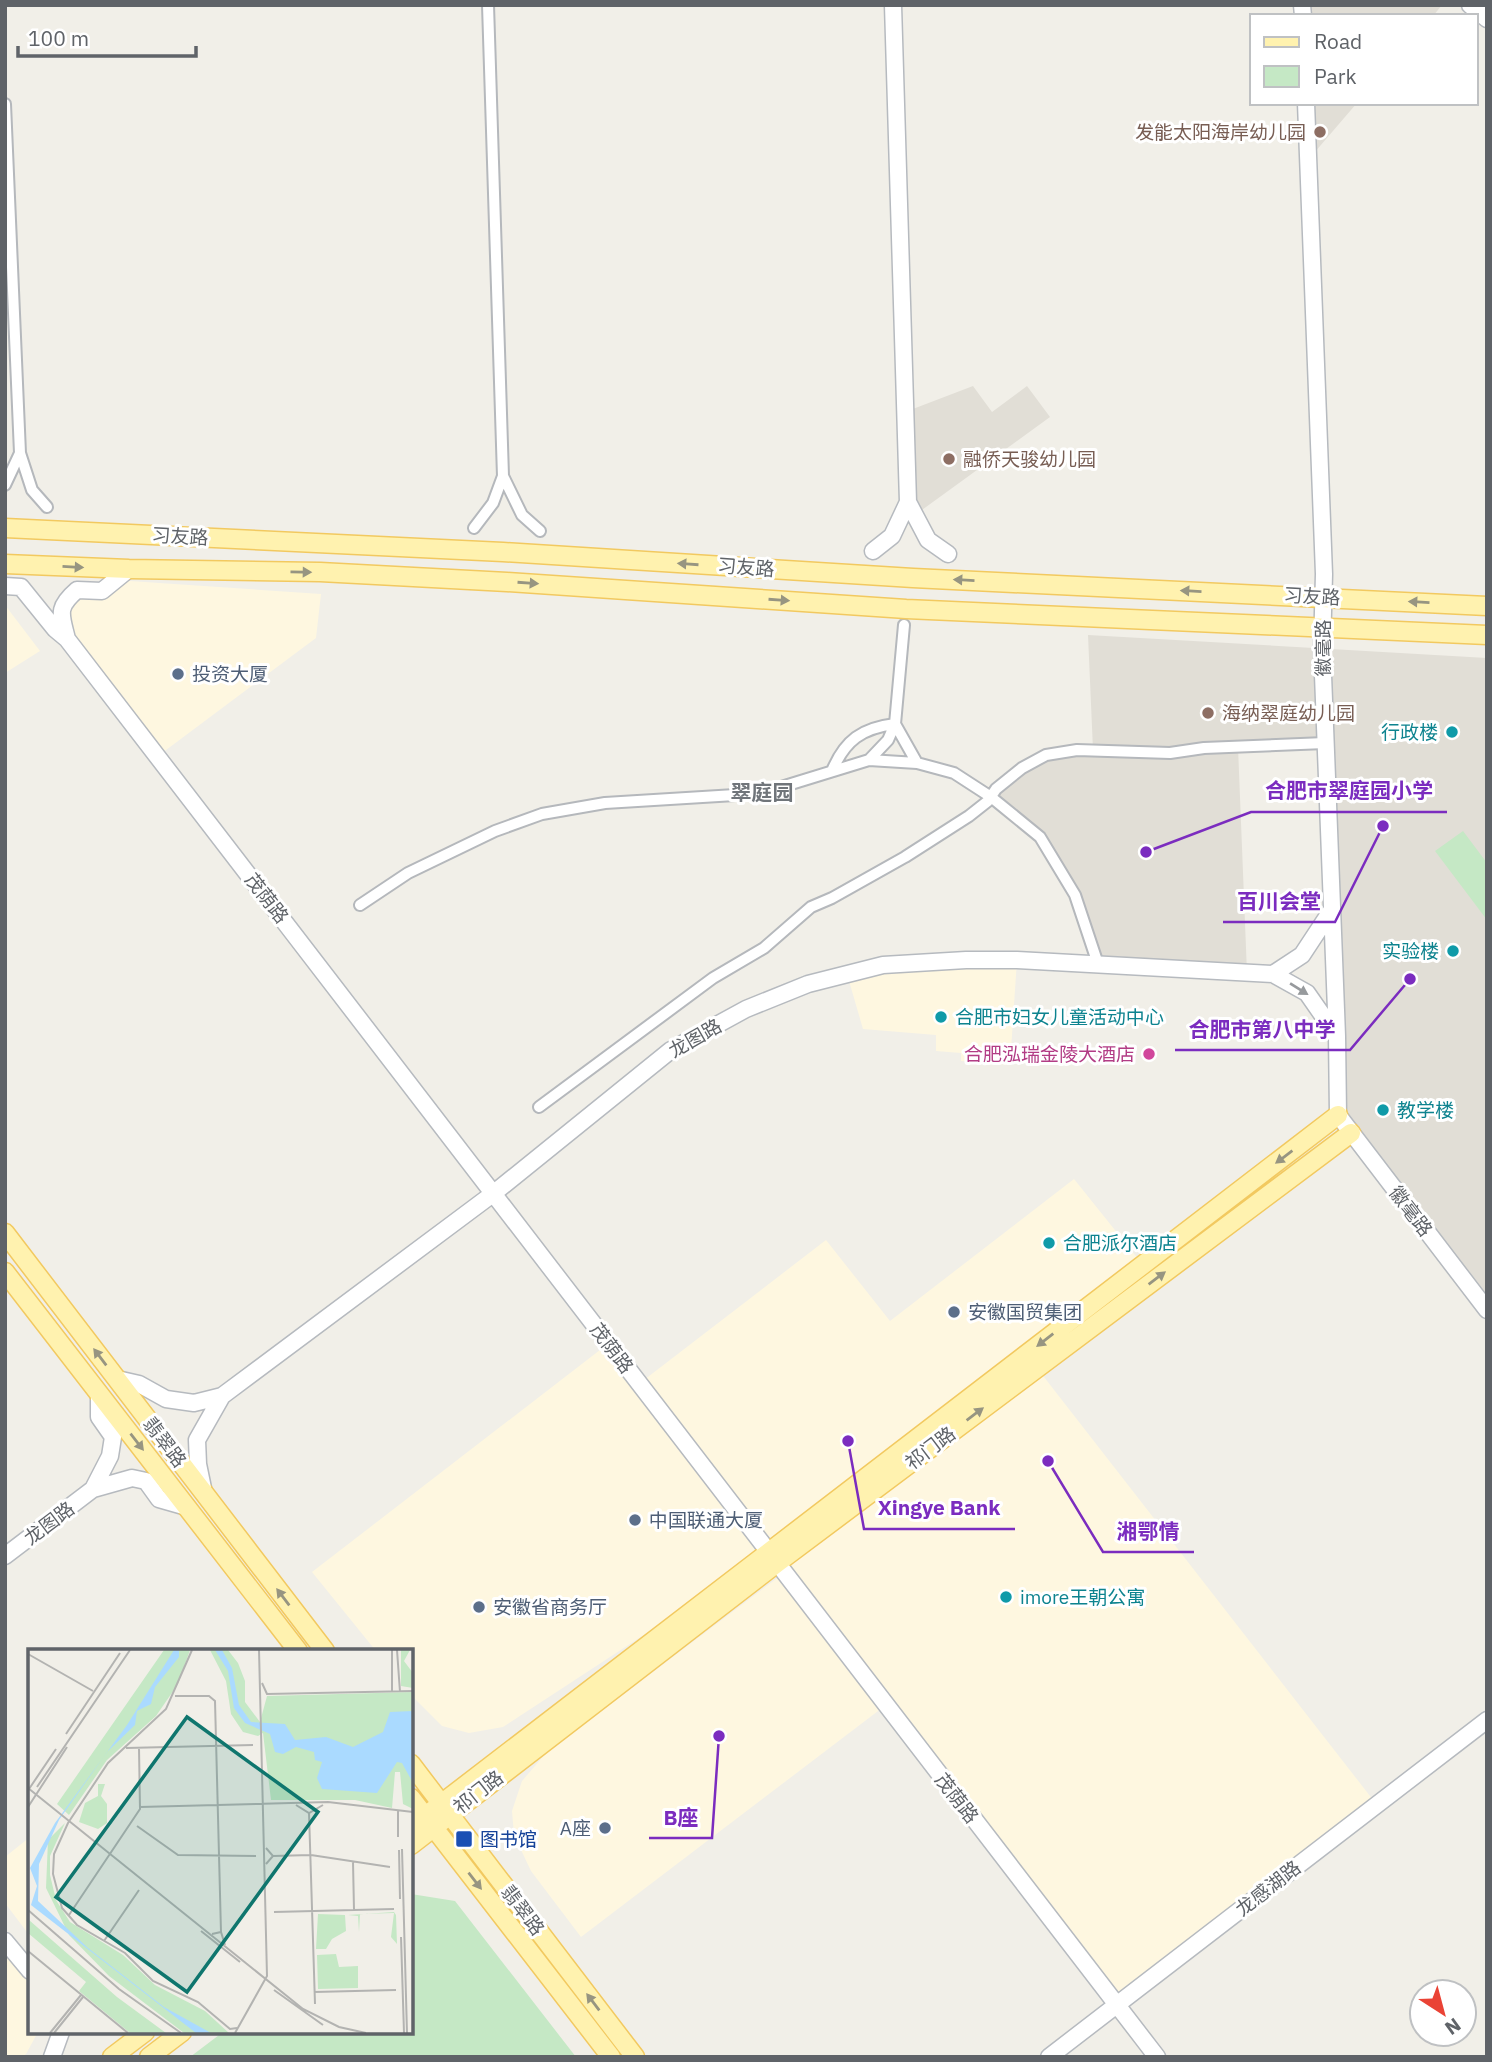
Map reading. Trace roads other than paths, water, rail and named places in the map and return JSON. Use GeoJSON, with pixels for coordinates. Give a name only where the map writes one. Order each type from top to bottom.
{"type":"FeatureCollection","features":[{"type":"Feature","properties":{"kind":"main road","name":"习友路"},"geometry":{"type":"LineString","coordinates":[[5,528],[517,553],[913,578],[1487,606]]}},
{"type":"Feature","properties":{"kind":"main road","name":"习友路"},"geometry":{"type":"LineString","coordinates":[[5,564],[320,572],[906,609],[1487,635]]}},
{"type":"Feature","properties":{"kind":"main road","name":"祁门路"},"geometry":{"type":"LineString","coordinates":[[413,1841],[423,1823],[446,1809],[773,1558],[1338,1115]]}},
{"type":"Feature","properties":{"kind":"main road","name":"祁门路"},"geometry":{"type":"LineString","coordinates":[[773,1558],[1351,1133]]}},
{"type":"Feature","properties":{"kind":"main road","name":"翡翠路"},"geometry":{"type":"LineString","coordinates":[[5,1233],[323,1649]]}},
{"type":"Feature","properties":{"kind":"main road","name":"翡翠路"},"geometry":{"type":"LineString","coordinates":[[5,1272],[296,1649]]}},
{"type":"Feature","properties":{"kind":"main road","name":"翡翠路"},"geometry":{"type":"LineString","coordinates":[[413,1767],[635,2057]]}},
{"type":"Feature","properties":{"kind":"main road","name":"翡翠路"},"geometry":{"type":"LineString","coordinates":[[413,1802],[423,1823],[611,2057]]}},
{"type":"Feature","properties":{"kind":"main road"},"geometry":{"type":"LineString","coordinates":[[112,2057],[142,2034]]}},
{"type":"Feature","properties":{"kind":"main road"},"geometry":{"type":"LineString","coordinates":[[149,2057],[179,2034]]}},
{"type":"Feature","properties":{"kind":"street"},"geometry":{"type":"LineString","coordinates":[[474,528],[494,503],[503,477],[488,5]]}},
{"type":"Feature","properties":{"kind":"street"},"geometry":{"type":"LineString","coordinates":[[892,5],[908,502],[928,540],[948,554]]}},
{"type":"Feature","properties":{"kind":"street"},"geometry":{"type":"LineString","coordinates":[[1470,5],[1487,19]]}},
{"type":"Feature","properties":{"kind":"street"},"geometry":{"type":"LineString","coordinates":[[5,104],[20,453],[32,490],[47,507]]}},
{"type":"Feature","properties":{"kind":"street","name":"徽毫路"},"geometry":{"type":"LineString","coordinates":[[1306,105],[1338,1115],[1487,1310]]}},
{"type":"Feature","properties":{"kind":"street"},"geometry":{"type":"LineString","coordinates":[[5,485],[20,453]]}},
{"type":"Feature","properties":{"kind":"street"},"geometry":{"type":"LineString","coordinates":[[503,477],[522,515],[540,531]]}},
{"type":"Feature","properties":{"kind":"street"},"geometry":{"type":"LineString","coordinates":[[873,551],[892,536],[908,502]]}},
{"type":"Feature","properties":{"kind":"street"},"geometry":{"type":"LineString","coordinates":[[67,639],[61,614],[64,602],[77,590],[102,591],[129,569]]}},
{"type":"Feature","properties":{"kind":"street","name":"茂荫路"},"geometry":{"type":"LineString","coordinates":[[5,586],[21,587],[55,629],[67,639],[1157,2057]]}},
{"type":"Feature","properties":{"kind":"street"},"geometry":{"type":"LineString","coordinates":[[869,760],[888,740],[895,724],[904,625]]}},
{"type":"Feature","properties":{"kind":"street"},"geometry":{"type":"LineString","coordinates":[[895,724],[917,763]]}},
{"type":"Feature","properties":{"kind":"street"},"geometry":{"type":"LineString","coordinates":[[832,771],[839,754],[854,738],[880,726],[895,724]]}},
{"type":"Feature","properties":{"kind":"street"},"geometry":{"type":"LineString","coordinates":[[539,1107],[722,972],[764,948],[811,907],[905,857],[969,816],[1022,768],[1046,755],[1077,750],[1170,753],[1204,748],[1325,743]]}},
{"type":"Feature","properties":{"kind":"street"},"geometry":{"type":"LineString","coordinates":[[360,905],[408,873],[495,831],[542,814],[605,803],[735,795],[778,788],[869,760],[917,763],[954,774],[991,797],[1040,837],[1075,895],[1098,964]]}},
{"type":"Feature","properties":{"kind":"street"},"geometry":{"type":"LineString","coordinates":[[1331,911],[1302,955],[1273,974],[1307,993],[1337,1036]]}},
{"type":"Feature","properties":{"kind":"street","name":"龙图路"},"geometry":{"type":"LineString","coordinates":[[222,1396],[494,1193],[671,1050],[746,1009],[808,984],[883,965],[967,960],[1017,960],[1273,974]]}},
{"type":"Feature","properties":{"kind":"street"},"geometry":{"type":"LineString","coordinates":[[117,1379],[139,1384],[166,1399],[194,1403],[222,1396]]}},
{"type":"Feature","properties":{"kind":"street"},"geometry":{"type":"LineString","coordinates":[[93,1489],[110,1456],[113,1437],[99,1417],[99,1394]]}},
{"type":"Feature","properties":{"kind":"street"},"geometry":{"type":"LineString","coordinates":[[204,1493],[198,1464],[197,1440],[222,1396]]}},
{"type":"Feature","properties":{"kind":"street"},"geometry":{"type":"LineString","coordinates":[[93,1489],[132,1478],[146,1481],[159,1499],[187,1507]]}},
{"type":"Feature","properties":{"kind":"street","name":"龙图路"},"geometry":{"type":"LineString","coordinates":[[5,1556],[93,1489]]}},
{"type":"Feature","properties":{"kind":"street","name":"龙感湖路"},"geometry":{"type":"LineString","coordinates":[[1048,2057],[1487,1720]]}},
{"type":"Feature","properties":{"kind":"street"},"geometry":{"type":"LineString","coordinates":[[5,1941],[28,1969]]}},
{"type":"Feature","properties":{"kind":"street"},"geometry":{"type":"LineString","coordinates":[[52,2057],[60,2034]]}},
{"type":"Feature","properties":{"kind":"place","name":"发能太阳海岸幼儿园"},"geometry":{"type":"Point","coordinates":[1320,132]}},
{"type":"Feature","properties":{"kind":"place","name":"融侨天骏幼儿园"},"geometry":{"type":"Point","coordinates":[949,459]}},
{"type":"Feature","properties":{"kind":"place","name":"投资大厦"},"geometry":{"type":"Point","coordinates":[178,674]}},
{"type":"Feature","properties":{"kind":"place","name":"海纳翠庭幼儿园"},"geometry":{"type":"Point","coordinates":[1208,713]}},
{"type":"Feature","properties":{"kind":"place","name":"行政楼"},"geometry":{"type":"Point","coordinates":[1452,732]}},
{"type":"Feature","properties":{"kind":"place","name":"百川会堂"},"geometry":{"type":"Point","coordinates":[1383,826]}},
{"type":"Feature","properties":{"kind":"place","name":"合肥市翠庭园小学"},"geometry":{"type":"Point","coordinates":[1146,852]}},
{"type":"Feature","properties":{"kind":"place","name":"实验楼"},"geometry":{"type":"Point","coordinates":[1453,951]}},
{"type":"Feature","properties":{"kind":"place","name":"合肥市第八中学"},"geometry":{"type":"Point","coordinates":[1410,979]}},
{"type":"Feature","properties":{"kind":"place","name":"合肥市妇女儿童活动中心"},"geometry":{"type":"Point","coordinates":[941,1017]}},
{"type":"Feature","properties":{"kind":"place","name":"合肥泓瑞金陵大酒店"},"geometry":{"type":"Point","coordinates":[1149,1054]}},
{"type":"Feature","properties":{"kind":"place","name":"教学楼"},"geometry":{"type":"Point","coordinates":[1383,1110]}},
{"type":"Feature","properties":{"kind":"place","name":"合肥派尔酒店"},"geometry":{"type":"Point","coordinates":[1049,1243]}},
{"type":"Feature","properties":{"kind":"place","name":"安徽国贸集团"},"geometry":{"type":"Point","coordinates":[954,1312]}},
{"type":"Feature","properties":{"kind":"place","name":"Xingye Bank"},"geometry":{"type":"Point","coordinates":[848,1441]}},
{"type":"Feature","properties":{"kind":"place","name":"湘鄂情"},"geometry":{"type":"Point","coordinates":[1048,1461]}},
{"type":"Feature","properties":{"kind":"place","name":"中国联通大厦"},"geometry":{"type":"Point","coordinates":[635,1520]}},
{"type":"Feature","properties":{"kind":"place","name":"imore王朝公寓"},"geometry":{"type":"Point","coordinates":[1006,1597]}},
{"type":"Feature","properties":{"kind":"place","name":"安徽省商务厅"},"geometry":{"type":"Point","coordinates":[479,1607]}},
{"type":"Feature","properties":{"kind":"place","name":"B座"},"geometry":{"type":"Point","coordinates":[719,1736]}},
{"type":"Feature","properties":{"kind":"place","name":"A座"},"geometry":{"type":"Point","coordinates":[605,1828]}},
{"type":"Feature","properties":{"kind":"place","name":"图书馆"},"geometry":{"type":"Point","coordinates":[464,1839]}},
{"type":"Feature","properties":{"kind":"district","name":"翠庭园"},"geometry":{"type":"Point","coordinates":[762,793]}}]}
